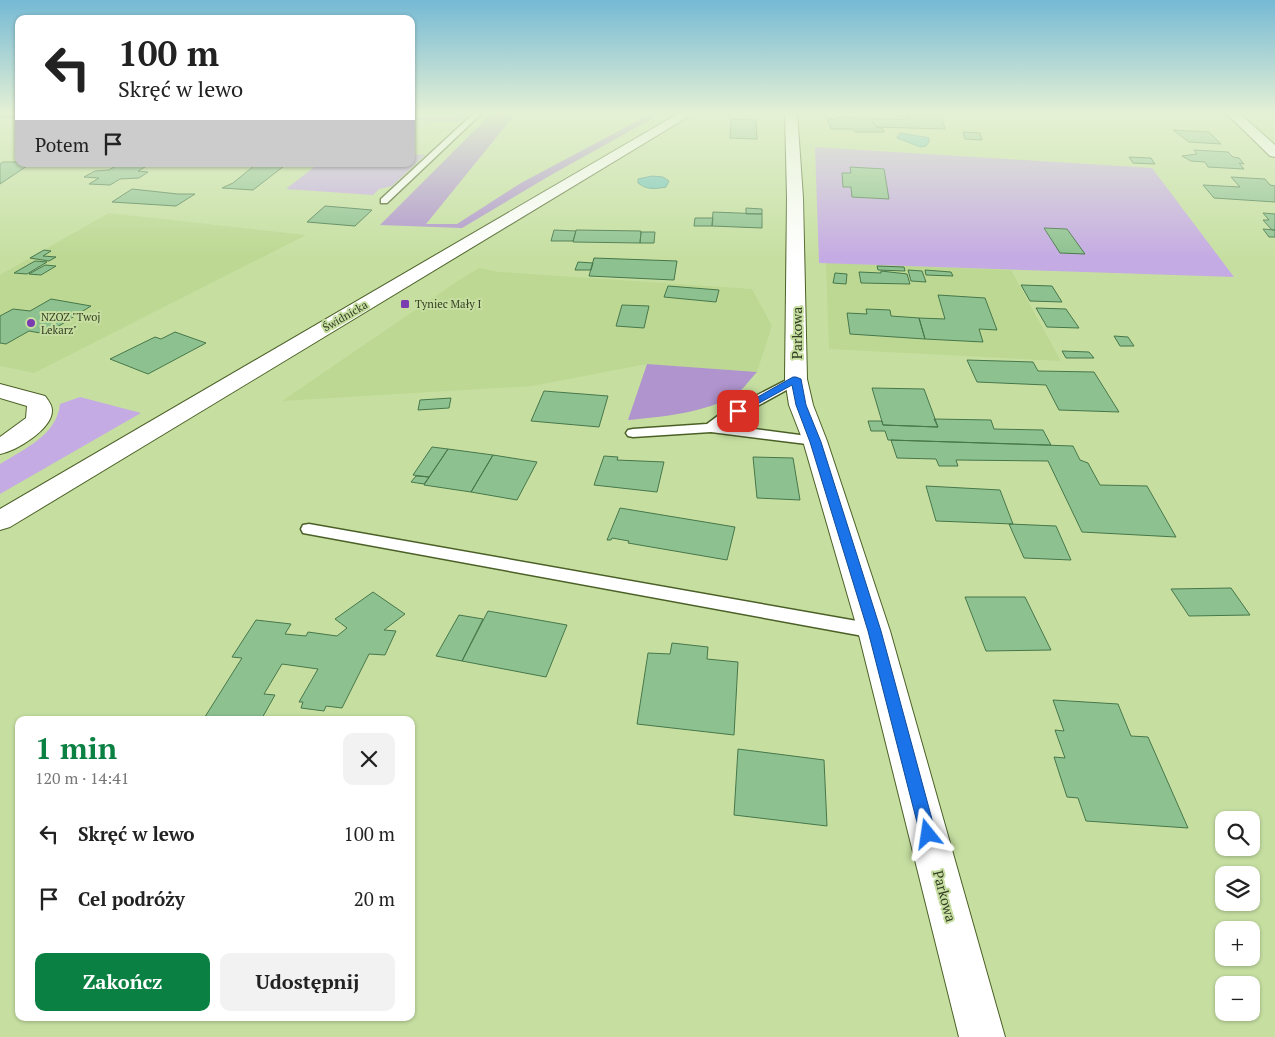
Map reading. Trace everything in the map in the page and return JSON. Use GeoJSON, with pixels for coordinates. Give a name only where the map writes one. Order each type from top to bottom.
{"type":"FeatureCollection","features":[{"type":"Feature","properties":{"kind":"street","name":"Świdnicka"},"geometry":{"type":"LineString","coordinates":[[0,521],[608,160]]}},
{"type":"Feature","properties":{"kind":"street","name":"Parkowa"},"geometry":{"type":"LineString","coordinates":[[793,160],[796,379],[801,405],[816,442],[874,631],[982,1037]]}},
{"type":"Feature","properties":{"kind":"street"},"geometry":{"type":"LineString","coordinates":[[0,391],[37,401],[41,412],[38,420],[30,428],[0,447]]}},
{"type":"Feature","properties":{"kind":"lane"},"geometry":{"type":"LineString","coordinates":[[384,201],[427,160]]}},
{"type":"Feature","properties":{"kind":"lane"},"geometry":{"type":"LineString","coordinates":[[712,428],[724,418],[796,379]]}},
{"type":"Feature","properties":{"kind":"lane"},"geometry":{"type":"LineString","coordinates":[[633,433],[712,428],[816,442]]}},
{"type":"Feature","properties":{"kind":"lane"},"geometry":{"type":"LineString","coordinates":[[309,529],[874,631]]}},
{"type":"Feature","properties":{"kind":"shaded area"},"geometry":{"type":"Polygon","coordinates":[[[445,160],[478,160],[426,224],[457,224],[521,183],[563,160],[577,160],[462,228],[380,225],[445,160]]]}},
{"type":"Feature","properties":{"kind":"shaded area"},"geometry":{"type":"Polygon","coordinates":[[[815,160],[1030,160],[1152,168],[1234,277],[819,263],[815,160]]]}},
{"type":"Feature","properties":{"kind":"shaded area"},"geometry":{"type":"Polygon","coordinates":[[[314,167],[412,167],[392,186],[379,189],[373,195],[286,189],[314,167]]]}},
{"type":"Feature","properties":{"kind":"shaded area"},"geometry":{"type":"Polygon","coordinates":[[[109,213],[306,235],[34,373],[0,366],[0,275],[109,213]]]}},
{"type":"Feature","properties":{"kind":"shaded area"},"geometry":{"type":"Polygon","coordinates":[[[826,263],[1011,270],[1061,361],[829,349],[826,263]]]}},
{"type":"Feature","properties":{"kind":"shaded area"},"geometry":{"type":"Polygon","coordinates":[[[479,268],[499,272],[752,289],[772,326],[757,372],[647,364],[532,386],[282,401],[479,268]]]}},
{"type":"Feature","properties":{"kind":"shaded area"},"geometry":{"type":"Polygon","coordinates":[[[647,364],[757,372],[739,392],[712,406],[684,413],[628,420],[647,364]]]}},
{"type":"Feature","properties":{"kind":"shaded area"},"geometry":{"type":"Polygon","coordinates":[[[80,397],[141,413],[0,494],[0,464],[29,447],[46,433],[58,415],[60,404],[80,397]]]}},
{"type":"Feature","properties":{"kind":"water"},"geometry":{"type":"Polygon","coordinates":[[[652,176],[663,177],[669,181],[666,187],[651,188],[638,183],[638,179],[652,176]]]}},
{"type":"Feature","properties":{"kind":"building"},"geometry":{"type":"Polygon","coordinates":[[[1131,160],[1153,160],[1155,164],[1133,163],[1131,160]]]}},
{"type":"Feature","properties":{"kind":"building"},"geometry":{"type":"Polygon","coordinates":[[[1241,160],[1244,164],[1239,163],[1244,169],[1208,167],[1205,162],[1191,161],[1241,160]]]}},
{"type":"Feature","properties":{"kind":"building"},"geometry":{"type":"Polygon","coordinates":[[[3,162],[15,162],[15,167],[26,167],[0,184],[0,164],[3,162]]]}},
{"type":"Feature","properties":{"kind":"building"},"geometry":{"type":"Polygon","coordinates":[[[114,167],[145,167],[138,171],[148,172],[139,178],[120,179],[110,185],[89,184],[99,178],[84,177],[95,171],[109,170],[114,167]]]}},
{"type":"Feature","properties":{"kind":"building"},"geometry":{"type":"Polygon","coordinates":[[[253,167],[283,167],[253,190],[222,188],[233,183],[253,167]]]}},
{"type":"Feature","properties":{"kind":"building"},"geometry":{"type":"Polygon","coordinates":[[[850,167],[884,169],[889,199],[852,197],[851,187],[843,187],[842,173],[851,173],[850,167]]]}},
{"type":"Feature","properties":{"kind":"building"},"geometry":{"type":"Polygon","coordinates":[[[1231,177],[1265,179],[1270,185],[1275,186],[1275,202],[1214,198],[1203,185],[1240,187],[1231,177]]]}},
{"type":"Feature","properties":{"kind":"building"},"geometry":{"type":"Polygon","coordinates":[[[132,189],[195,194],[176,206],[112,202],[132,189]]]}},
{"type":"Feature","properties":{"kind":"building"},"geometry":{"type":"Polygon","coordinates":[[[325,206],[372,210],[355,226],[307,222],[325,206]]]}},
{"type":"Feature","properties":{"kind":"building"},"geometry":{"type":"Polygon","coordinates":[[[746,208],[762,209],[762,214],[746,214],[746,208]]]}},
{"type":"Feature","properties":{"kind":"building"},"geometry":{"type":"Polygon","coordinates":[[[713,212],[762,214],[762,228],[712,226],[713,212]]]}},
{"type":"Feature","properties":{"kind":"building"},"geometry":{"type":"Polygon","coordinates":[[[1263,213],[1275,214],[1275,230],[1272,230],[1263,220],[1269,220],[1263,213]]]}},
{"type":"Feature","properties":{"kind":"building"},"geometry":{"type":"Polygon","coordinates":[[[695,218],[713,218],[712,226],[694,226],[695,218]]]}},
{"type":"Feature","properties":{"kind":"building"},"geometry":{"type":"Polygon","coordinates":[[[1044,228],[1067,229],[1085,254],[1060,253],[1044,228]]]}},
{"type":"Feature","properties":{"kind":"building"},"geometry":{"type":"Polygon","coordinates":[[[1263,229],[1275,230],[1275,237],[1269,237],[1263,229]]]}},
{"type":"Feature","properties":{"kind":"building"},"geometry":{"type":"Polygon","coordinates":[[[554,230],[576,231],[573,241],[551,241],[554,230]]]}},
{"type":"Feature","properties":{"kind":"building"},"geometry":{"type":"Polygon","coordinates":[[[576,230],[641,231],[640,243],[573,242],[576,230]]]}},
{"type":"Feature","properties":{"kind":"building"},"geometry":{"type":"Polygon","coordinates":[[[641,232],[655,232],[654,243],[640,243],[641,232]]]}},
{"type":"Feature","properties":{"kind":"building"},"geometry":{"type":"Polygon","coordinates":[[[44,250],[51,251],[43,256],[56,257],[49,261],[30,258],[44,250]]]}},
{"type":"Feature","properties":{"kind":"building"},"geometry":{"type":"Polygon","coordinates":[[[594,258],[677,261],[674,280],[589,276],[594,258]]]}},
{"type":"Feature","properties":{"kind":"building"},"geometry":{"type":"Polygon","coordinates":[[[35,261],[47,262],[27,274],[14,273],[35,261]]]}},
{"type":"Feature","properties":{"kind":"building"},"geometry":{"type":"Polygon","coordinates":[[[578,262],[593,263],[591,270],[575,270],[578,262]]]}},
{"type":"Feature","properties":{"kind":"building"},"geometry":{"type":"Polygon","coordinates":[[[45,265],[56,266],[41,275],[29,274],[45,265]]]}},
{"type":"Feature","properties":{"kind":"building"},"geometry":{"type":"Polygon","coordinates":[[[877,266],[904,267],[905,271],[878,270],[877,266]]]}},
{"type":"Feature","properties":{"kind":"building"},"geometry":{"type":"Polygon","coordinates":[[[908,270],[922,271],[926,282],[911,281],[908,270]]]}},
{"type":"Feature","properties":{"kind":"building"},"geometry":{"type":"Polygon","coordinates":[[[925,270],[951,272],[953,276],[926,275],[925,270]]]}},
{"type":"Feature","properties":{"kind":"building"},"geometry":{"type":"Polygon","coordinates":[[[881,271],[907,274],[910,284],[861,283],[859,272],[881,273],[881,271]]]}},
{"type":"Feature","properties":{"kind":"building"},"geometry":{"type":"Polygon","coordinates":[[[835,273],[847,274],[846,284],[833,283],[835,273]]]}},
{"type":"Feature","properties":{"kind":"building"},"geometry":{"type":"Polygon","coordinates":[[[1021,285],[1052,286],[1062,302],[1030,301],[1021,285]]]}},
{"type":"Feature","properties":{"kind":"building"},"geometry":{"type":"Polygon","coordinates":[[[668,286],[719,290],[716,302],[664,297],[668,286]]]}},
{"type":"Feature","properties":{"kind":"building"},"geometry":{"type":"Polygon","coordinates":[[[938,295],[985,298],[997,330],[979,329],[983,342],[925,339],[919,318],[945,319],[938,295]]]}},
{"type":"Feature","properties":{"kind":"building","name":"NZOZ \"Twoj Lekarz\""},"geometry":{"type":"Polygon","coordinates":[[[51,299],[91,306],[46,334],[29,331],[6,344],[0,343],[0,316],[13,309],[30,311],[51,299]]]}},
{"type":"Feature","properties":{"kind":"building"},"geometry":{"type":"Polygon","coordinates":[[[622,305],[649,306],[644,328],[616,326],[622,305]]]}},
{"type":"Feature","properties":{"kind":"building"},"geometry":{"type":"Polygon","coordinates":[[[1036,308],[1066,309],[1079,328],[1047,327],[1036,308]]]}},
{"type":"Feature","properties":{"kind":"building"},"geometry":{"type":"Polygon","coordinates":[[[866,309],[890,310],[891,316],[919,318],[925,339],[850,334],[847,313],[867,314],[866,309]]]}},
{"type":"Feature","properties":{"kind":"building"},"geometry":{"type":"Polygon","coordinates":[[[175,332],[206,343],[148,374],[110,359],[155,337],[161,339],[175,332]]]}},
{"type":"Feature","properties":{"kind":"building"},"geometry":{"type":"Polygon","coordinates":[[[1114,336],[1128,337],[1134,346],[1120,346],[1114,336]]]}},
{"type":"Feature","properties":{"kind":"building"},"geometry":{"type":"Polygon","coordinates":[[[1062,351],[1089,352],[1094,358],[1066,358],[1062,351]]]}},
{"type":"Feature","properties":{"kind":"building"},"geometry":{"type":"Polygon","coordinates":[[[967,360],[1033,362],[1038,371],[1094,372],[1119,412],[1059,410],[1046,385],[977,382],[967,360]]]}},
{"type":"Feature","properties":{"kind":"building"},"geometry":{"type":"Polygon","coordinates":[[[872,388],[924,389],[938,427],[883,425],[872,388]]]}},
{"type":"Feature","properties":{"kind":"building"},"geometry":{"type":"Polygon","coordinates":[[[544,391],[608,396],[599,427],[531,421],[544,391]]]}},
{"type":"Feature","properties":{"kind":"building"},"geometry":{"type":"Polygon","coordinates":[[[451,398],[449,408],[418,410],[420,400],[451,398]]]}},
{"type":"Feature","properties":{"kind":"building"},"geometry":{"type":"Polygon","coordinates":[[[934,419],[991,420],[994,429],[1043,430],[1051,445],[888,440],[885,431],[871,431],[868,421],[882,421],[883,425],[938,427],[934,419]]]}},
{"type":"Feature","properties":{"kind":"building"},"geometry":{"type":"Polygon","coordinates":[[[891,440],[1073,446],[1080,460],[1088,463],[1100,485],[1147,486],[1176,537],[1082,532],[1048,461],[956,460],[958,466],[939,466],[936,459],[897,458],[891,440]]]}},
{"type":"Feature","properties":{"kind":"building"},"geometry":{"type":"Polygon","coordinates":[[[432,447],[448,449],[429,477],[413,475],[432,447]]]}},
{"type":"Feature","properties":{"kind":"building"},"geometry":{"type":"Polygon","coordinates":[[[448,449],[493,455],[471,492],[424,485],[448,449]]]}},
{"type":"Feature","properties":{"kind":"building"},"geometry":{"type":"Polygon","coordinates":[[[493,455],[537,462],[517,500],[471,492],[493,455]]]}},
{"type":"Feature","properties":{"kind":"building"},"geometry":{"type":"Polygon","coordinates":[[[604,456],[618,457],[617,460],[664,462],[657,492],[594,485],[604,456]]]}},
{"type":"Feature","properties":{"kind":"building"},"geometry":{"type":"Polygon","coordinates":[[[753,457],[793,458],[800,500],[757,498],[753,457]]]}},
{"type":"Feature","properties":{"kind":"building"},"geometry":{"type":"Polygon","coordinates":[[[416,476],[429,477],[424,484],[411,482],[416,476]]]}},
{"type":"Feature","properties":{"kind":"building"},"geometry":{"type":"Polygon","coordinates":[[[926,486],[1000,490],[1013,524],[936,521],[926,486]]]}},
{"type":"Feature","properties":{"kind":"building"},"geometry":{"type":"Polygon","coordinates":[[[620,508],[735,527],[727,560],[628,543],[629,541],[612,538],[607,540],[620,508]]]}},
{"type":"Feature","properties":{"kind":"building"},"geometry":{"type":"Polygon","coordinates":[[[1009,524],[1056,526],[1071,560],[1024,558],[1009,524]]]}},
{"type":"Feature","properties":{"kind":"building"},"geometry":{"type":"Polygon","coordinates":[[[1231,588],[1250,615],[1189,616],[1171,589],[1231,588]]]}},
{"type":"Feature","properties":{"kind":"building"},"geometry":{"type":"Polygon","coordinates":[[[373,592],[405,614],[384,630],[396,631],[385,655],[369,654],[342,708],[326,706],[324,711],[301,708],[303,702],[299,702],[318,669],[282,664],[264,694],[275,695],[263,716],[206,716],[242,658],[232,657],[256,620],[291,624],[285,634],[306,636],[308,632],[337,636],[347,628],[335,619],[373,592]]]}},
{"type":"Feature","properties":{"kind":"building"},"geometry":{"type":"Polygon","coordinates":[[[965,597],[1025,597],[1051,650],[986,651],[965,597]]]}},
{"type":"Feature","properties":{"kind":"building"},"geometry":{"type":"Polygon","coordinates":[[[488,611],[567,625],[546,677],[462,661],[488,611]]]}},
{"type":"Feature","properties":{"kind":"building"},"geometry":{"type":"Polygon","coordinates":[[[459,615],[483,619],[462,661],[436,656],[459,615]]]}},
{"type":"Feature","properties":{"kind":"building"},"geometry":{"type":"Polygon","coordinates":[[[672,643],[708,647],[707,659],[738,662],[734,735],[637,724],[648,653],[670,654],[672,643]]]}},
{"type":"Feature","properties":{"kind":"building"},"geometry":{"type":"Polygon","coordinates":[[[1053,700],[1118,704],[1131,736],[1148,737],[1188,828],[1086,821],[1078,798],[1067,797],[1054,757],[1065,758],[1055,730],[1064,731],[1053,700]]]}},
{"type":"Feature","properties":{"kind":"building"},"geometry":{"type":"Polygon","coordinates":[[[738,749],[824,760],[827,826],[734,815],[738,749]]]}},
{"type":"Feature","properties":{"kind":"place","name":"Tyniec Mały I"},"geometry":{"type":"Point","coordinates":[405,304]}},
{"type":"Feature","properties":{"kind":"place","name":"NZOZ \"Twoj Lekarz\""},"geometry":{"type":"Point","coordinates":[31,323]}},
{"type":"Feature","properties":{"kind":"route"},"geometry":{"type":"LineString","coordinates":[[738,411],[796,379],[801,405],[816,442],[874,631],[928,834]]}}]}
